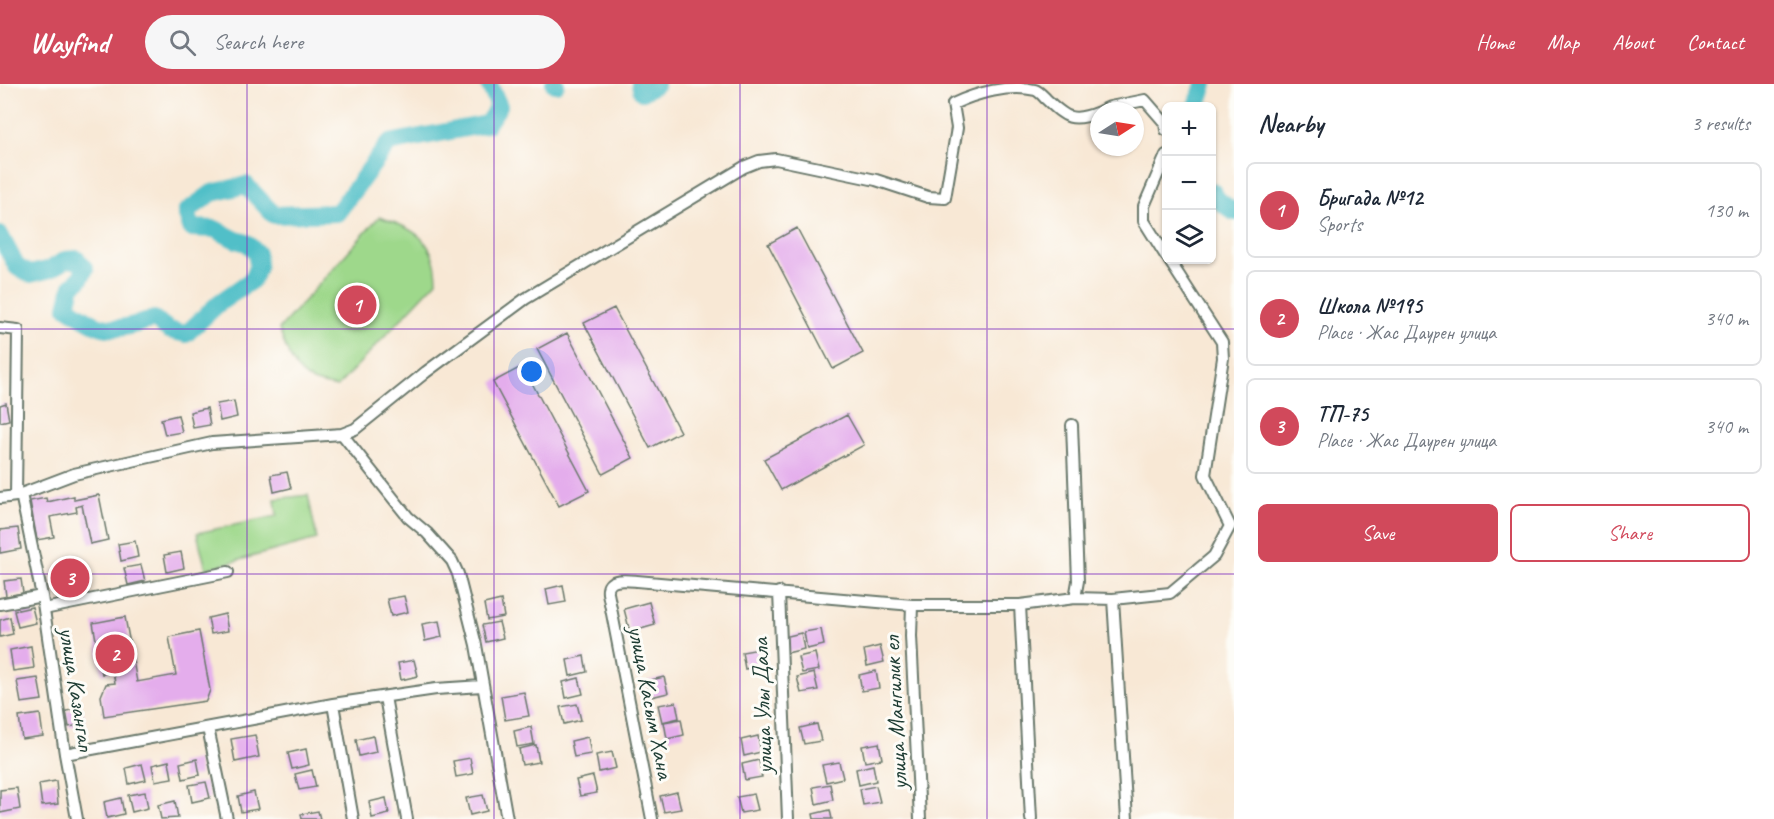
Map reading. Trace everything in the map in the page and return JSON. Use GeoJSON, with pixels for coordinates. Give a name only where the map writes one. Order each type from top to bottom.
{"type":"FeatureCollection","features":[{"type":"Feature","properties":{"kind":"street"},"geometry":{"type":"LineString","coordinates":[[0,498],[19,495],[74,474],[212,443],[342,434],[355,429],[426,372],[525,299],[744,167],[759,161],[776,159],[876,180],[928,197],[945,198],[957,128],[953,104],[973,95],[1007,88],[1037,90],[1064,116],[1084,118],[1090,115]]}},
{"type":"Feature","properties":{"kind":"street"},"geometry":{"type":"LineString","coordinates":[[1137,102],[1145,100],[1162,120]]}},
{"type":"Feature","properties":{"kind":"street"},"geometry":{"type":"LineString","coordinates":[[1162,249],[1144,221],[1144,206],[1167,156]]}},
{"type":"Feature","properties":{"kind":"street"},"geometry":{"type":"LineString","coordinates":[[779,592],[912,605],[1020,604],[1075,598],[1113,599],[1170,593],[1214,556],[1230,526],[1206,475],[1223,358],[1222,342],[1172,264]]}},
{"type":"Feature","properties":{"kind":"street","name":"улица Казангап"},"geometry":{"type":"LineString","coordinates":[[0,328],[18,330],[19,495],[42,596],[77,819]]}},
{"type":"Feature","properties":{"kind":"street"},"geometry":{"type":"LineString","coordinates":[[1072,425],[1078,581],[1075,598]]}},
{"type":"Feature","properties":{"kind":"street"},"geometry":{"type":"LineString","coordinates":[[342,434],[408,517],[427,533],[452,561],[463,588],[476,645],[507,819]]}},
{"type":"Feature","properties":{"kind":"street"},"geometry":{"type":"LineString","coordinates":[[44,609],[228,572]]}},
{"type":"Feature","properties":{"kind":"street","name":"улица Касым Хана"},"geometry":{"type":"LineString","coordinates":[[652,819],[608,593],[610,583],[620,580],[779,592]]}},
{"type":"Feature","properties":{"kind":"street","name":"улица Улы Дала"},"geometry":{"type":"LineString","coordinates":[[779,592],[788,819]]}},
{"type":"Feature","properties":{"kind":"street"},"geometry":{"type":"LineString","coordinates":[[0,604],[42,596]]}},
{"type":"Feature","properties":{"kind":"street"},"geometry":{"type":"LineString","coordinates":[[1113,599],[1127,819]]}},
{"type":"Feature","properties":{"kind":"street"},"geometry":{"type":"LineString","coordinates":[[1020,604],[1031,819]]}},
{"type":"Feature","properties":{"kind":"street","name":"улица Мангилик ел"},"geometry":{"type":"LineString","coordinates":[[912,605],[911,636],[920,819]]}},
{"type":"Feature","properties":{"kind":"street"},"geometry":{"type":"LineString","coordinates":[[65,754],[333,704],[436,689],[482,686]]}},
{"type":"Feature","properties":{"kind":"street"},"geometry":{"type":"LineString","coordinates":[[386,697],[407,819]]}},
{"type":"Feature","properties":{"kind":"street"},"geometry":{"type":"LineString","coordinates":[[333,704],[353,819]]}},
{"type":"Feature","properties":{"kind":"street"},"geometry":{"type":"LineString","coordinates":[[208,728],[227,819]]}},
{"type":"Feature","properties":{"kind":"green space"},"geometry":{"type":"Polygon","coordinates":[[[379,217],[403,226],[421,238],[432,255],[437,281],[337,387],[313,381],[295,366],[279,329],[379,217]]]}},
{"type":"Feature","properties":{"kind":"green space"},"geometry":{"type":"Polygon","coordinates":[[[308,495],[317,539],[206,569],[197,533],[277,516],[275,499],[308,495]]]}},
{"type":"Feature","properties":{"kind":"building"},"geometry":{"type":"Polygon","coordinates":[[[797,228],[863,353],[833,369],[768,244],[797,228]]]}},
{"type":"Feature","properties":{"kind":"building"},"geometry":{"type":"Polygon","coordinates":[[[614,308],[680,432],[650,448],[584,323],[614,308]]]}},
{"type":"Feature","properties":{"kind":"building"},"geometry":{"type":"Polygon","coordinates":[[[567,333],[633,458],[603,474],[537,349],[567,333]]]}},
{"type":"Feature","properties":{"kind":"building"},"geometry":{"type":"Polygon","coordinates":[[[523,366],[589,491],[559,506],[493,382],[523,366]]]}},
{"type":"Feature","properties":{"kind":"building"},"geometry":{"type":"Polygon","coordinates":[[[234,401],[237,417],[220,421],[217,404],[234,401]]]}},
{"type":"Feature","properties":{"kind":"building"},"geometry":{"type":"Polygon","coordinates":[[[6,403],[9,420],[0,422],[0,405],[6,403]]]}},
{"type":"Feature","properties":{"kind":"building"},"geometry":{"type":"Polygon","coordinates":[[[207,408],[210,425],[193,428],[190,412],[207,408]]]}},
{"type":"Feature","properties":{"kind":"building"},"geometry":{"type":"Polygon","coordinates":[[[178,415],[182,432],[165,435],[161,419],[178,415]]]}},
{"type":"Feature","properties":{"kind":"building"},"geometry":{"type":"Polygon","coordinates":[[[847,415],[864,445],[781,490],[764,459],[847,415]]]}},
{"type":"Feature","properties":{"kind":"building"},"geometry":{"type":"Polygon","coordinates":[[[287,472],[291,488],[274,492],[271,475],[287,472]]]}},
{"type":"Feature","properties":{"kind":"building"},"geometry":{"type":"Polygon","coordinates":[[[99,495],[108,540],[90,544],[82,505],[76,507],[77,512],[50,517],[54,537],[37,540],[30,501],[46,498],[47,502],[74,496],[74,500],[99,495]]]}},
{"type":"Feature","properties":{"kind":"building"},"geometry":{"type":"Polygon","coordinates":[[[18,528],[21,549],[0,553],[0,530],[18,528]]]}},
{"type":"Feature","properties":{"kind":"building"},"geometry":{"type":"Polygon","coordinates":[[[135,541],[138,557],[121,561],[118,544],[135,541]]]}},
{"type":"Feature","properties":{"kind":"building"},"geometry":{"type":"Polygon","coordinates":[[[181,552],[184,568],[167,572],[164,555],[181,552]]]}},
{"type":"Feature","properties":{"kind":"building"},"geometry":{"type":"Polygon","coordinates":[[[141,565],[145,581],[128,585],[124,568],[141,565]]]}},
{"type":"Feature","properties":{"kind":"building"},"geometry":{"type":"Polygon","coordinates":[[[83,566],[86,584],[56,590],[53,571],[83,566]]]}},
{"type":"Feature","properties":{"kind":"building"},"geometry":{"type":"Polygon","coordinates":[[[21,579],[23,593],[6,596],[4,581],[21,579]]]}},
{"type":"Feature","properties":{"kind":"building"},"geometry":{"type":"Polygon","coordinates":[[[563,585],[566,602],[549,605],[546,589],[563,585]]]}},
{"type":"Feature","properties":{"kind":"building"},"geometry":{"type":"Polygon","coordinates":[[[404,596],[408,612],[391,616],[387,599],[404,596]]]}},
{"type":"Feature","properties":{"kind":"building"},"geometry":{"type":"Polygon","coordinates":[[[501,600],[504,617],[487,620],[484,604],[501,600]]]}},
{"type":"Feature","properties":{"kind":"building"},"geometry":{"type":"Polygon","coordinates":[[[649,602],[655,625],[630,632],[624,609],[649,602]]]}},
{"type":"Feature","properties":{"kind":"building"},"geometry":{"type":"Polygon","coordinates":[[[32,607],[36,623],[18,627],[14,611],[32,607]]]}},
{"type":"Feature","properties":{"kind":"building"},"geometry":{"type":"Polygon","coordinates":[[[225,614],[228,631],[211,634],[208,618],[225,614]]]}},
{"type":"Feature","properties":{"kind":"building"},"geometry":{"type":"Polygon","coordinates":[[[10,617],[13,634],[0,637],[0,620],[10,617]]]}},
{"type":"Feature","properties":{"kind":"building"},"geometry":{"type":"Polygon","coordinates":[[[125,617],[137,682],[176,675],[169,637],[199,631],[210,690],[206,701],[104,716],[101,696],[106,684],[115,683],[113,671],[102,674],[93,623],[125,617]]]}},
{"type":"Feature","properties":{"kind":"building"},"geometry":{"type":"Polygon","coordinates":[[[439,621],[442,637],[425,641],[422,624],[439,621]]]}},
{"type":"Feature","properties":{"kind":"building"},"geometry":{"type":"Polygon","coordinates":[[[499,622],[503,638],[486,642],[482,625],[499,622]]]}},
{"type":"Feature","properties":{"kind":"building"},"geometry":{"type":"Polygon","coordinates":[[[821,629],[824,645],[807,649],[804,632],[821,629]]]}},
{"type":"Feature","properties":{"kind":"building"},"geometry":{"type":"Polygon","coordinates":[[[801,633],[804,649],[787,653],[784,637],[801,633]]]}},
{"type":"Feature","properties":{"kind":"building"},"geometry":{"type":"Polygon","coordinates":[[[31,646],[34,668],[13,671],[10,650],[31,646]]]}},
{"type":"Feature","properties":{"kind":"building"},"geometry":{"type":"Polygon","coordinates":[[[880,646],[884,662],[867,666],[864,650],[880,646]]]}},
{"type":"Feature","properties":{"kind":"building"},"geometry":{"type":"Polygon","coordinates":[[[759,649],[762,665],[745,669],[742,652],[759,649]]]}},
{"type":"Feature","properties":{"kind":"building"},"geometry":{"type":"Polygon","coordinates":[[[815,653],[819,670],[802,673],[798,657],[815,653]]]}},
{"type":"Feature","properties":{"kind":"building"},"geometry":{"type":"Polygon","coordinates":[[[584,656],[587,672],[570,676],[567,660],[584,656]]]}},
{"type":"Feature","properties":{"kind":"building"},"geometry":{"type":"Polygon","coordinates":[[[414,660],[418,676],[401,680],[398,663],[414,660]]]}},
{"type":"Feature","properties":{"kind":"building"},"geometry":{"type":"Polygon","coordinates":[[[876,671],[879,688],[862,691],[859,675],[876,671]]]}},
{"type":"Feature","properties":{"kind":"building"},"geometry":{"type":"Polygon","coordinates":[[[814,673],[818,690],[801,693],[797,677],[814,673]]]}},
{"type":"Feature","properties":{"kind":"building"},"geometry":{"type":"Polygon","coordinates":[[[664,677],[668,693],[651,697],[647,681],[664,677]]]}},
{"type":"Feature","properties":{"kind":"building"},"geometry":{"type":"Polygon","coordinates":[[[38,678],[42,700],[21,703],[17,681],[38,678]]]}},
{"type":"Feature","properties":{"kind":"building"},"geometry":{"type":"Polygon","coordinates":[[[579,678],[583,694],[566,698],[563,682],[579,678]]]}},
{"type":"Feature","properties":{"kind":"building"},"geometry":{"type":"Polygon","coordinates":[[[524,692],[529,716],[505,720],[501,696],[524,692]]]}},
{"type":"Feature","properties":{"kind":"building"},"geometry":{"type":"Polygon","coordinates":[[[676,702],[679,718],[662,722],[658,705],[676,702]]]}},
{"type":"Feature","properties":{"kind":"building"},"geometry":{"type":"Polygon","coordinates":[[[577,704],[581,720],[564,724],[560,707],[577,704]]]}},
{"type":"Feature","properties":{"kind":"building"},"geometry":{"type":"Polygon","coordinates":[[[82,708],[86,724],[69,727],[66,711],[82,708]]]}},
{"type":"Feature","properties":{"kind":"building"},"geometry":{"type":"Polygon","coordinates":[[[40,714],[43,736],[22,739],[19,717],[40,714]]]}},
{"type":"Feature","properties":{"kind":"building"},"geometry":{"type":"Polygon","coordinates":[[[681,719],[684,735],[667,739],[664,722],[681,719]]]}},
{"type":"Feature","properties":{"kind":"building"},"geometry":{"type":"Polygon","coordinates":[[[817,724],[821,741],[804,744],[800,728],[817,724]]]}},
{"type":"Feature","properties":{"kind":"building"},"geometry":{"type":"Polygon","coordinates":[[[531,727],[534,744],[517,747],[514,731],[531,727]]]}},
{"type":"Feature","properties":{"kind":"building"},"geometry":{"type":"Polygon","coordinates":[[[255,735],[259,757],[235,762],[231,739],[255,735]]]}},
{"type":"Feature","properties":{"kind":"building"},"geometry":{"type":"Polygon","coordinates":[[[373,736],[376,752],[359,756],[356,740],[373,736]]]}},
{"type":"Feature","properties":{"kind":"building"},"geometry":{"type":"Polygon","coordinates":[[[758,736],[761,752],[744,756],[741,740],[758,736]]]}},
{"type":"Feature","properties":{"kind":"building"},"geometry":{"type":"Polygon","coordinates":[[[588,737],[591,754],[574,757],[571,741],[588,737]]]}},
{"type":"Feature","properties":{"kind":"building"},"geometry":{"type":"Polygon","coordinates":[[[879,743],[882,759],[865,762],[862,746],[879,743]]]}},
{"type":"Feature","properties":{"kind":"building"},"geometry":{"type":"Polygon","coordinates":[[[536,745],[539,762],[522,765],[519,749],[536,745]]]}},
{"type":"Feature","properties":{"kind":"building"},"geometry":{"type":"Polygon","coordinates":[[[306,749],[309,765],[292,769],[288,753],[306,749]]]}},
{"type":"Feature","properties":{"kind":"building"},"geometry":{"type":"Polygon","coordinates":[[[612,752],[616,768],[599,772],[596,755],[612,752]]]}},
{"type":"Feature","properties":{"kind":"building"},"geometry":{"type":"Polygon","coordinates":[[[470,758],[473,774],[456,777],[453,761],[470,758]]]}},
{"type":"Feature","properties":{"kind":"building"},"geometry":{"type":"Polygon","coordinates":[[[197,759],[200,775],[183,779],[180,763],[197,759]]]}},
{"type":"Feature","properties":{"kind":"building"},"geometry":{"type":"Polygon","coordinates":[[[759,760],[762,777],[745,780],[742,764],[759,760]]]}},
{"type":"Feature","properties":{"kind":"building"},"geometry":{"type":"Polygon","coordinates":[[[169,761],[172,778],[155,781],[152,765],[169,761]]]}},
{"type":"Feature","properties":{"kind":"building"},"geometry":{"type":"Polygon","coordinates":[[[839,762],[843,778],[826,782],[822,765],[839,762]]]}},
{"type":"Feature","properties":{"kind":"building"},"geometry":{"type":"Polygon","coordinates":[[[142,764],[146,780],[129,784],[126,768],[142,764]]]}},
{"type":"Feature","properties":{"kind":"building"},"geometry":{"type":"Polygon","coordinates":[[[873,765],[876,781],[859,785],[856,769],[873,765]]]}},
{"type":"Feature","properties":{"kind":"building"},"geometry":{"type":"Polygon","coordinates":[[[312,770],[316,787],[299,790],[295,774],[312,770]]]}},
{"type":"Feature","properties":{"kind":"building"},"geometry":{"type":"Polygon","coordinates":[[[593,776],[597,793],[580,796],[576,780],[593,776]]]}},
{"type":"Feature","properties":{"kind":"building"},"geometry":{"type":"Polygon","coordinates":[[[56,781],[58,804],[42,806],[39,784],[56,781]]]}},
{"type":"Feature","properties":{"kind":"building"},"geometry":{"type":"Polygon","coordinates":[[[206,782],[210,798],[192,802],[189,785],[206,782]]]}},
{"type":"Feature","properties":{"kind":"building"},"geometry":{"type":"Polygon","coordinates":[[[830,784],[833,800],[816,804],[813,787],[830,784]]]}},
{"type":"Feature","properties":{"kind":"building"},"geometry":{"type":"Polygon","coordinates":[[[876,786],[880,802],[863,805],[860,789],[876,786]]]}},
{"type":"Feature","properties":{"kind":"building"},"geometry":{"type":"Polygon","coordinates":[[[17,788],[20,809],[0,813],[0,790],[17,788]]]}},
{"type":"Feature","properties":{"kind":"building"},"geometry":{"type":"Polygon","coordinates":[[[145,792],[148,808],[132,812],[128,795],[145,792]]]}},
{"type":"Feature","properties":{"kind":"building"},"geometry":{"type":"Polygon","coordinates":[[[254,792],[258,809],[241,812],[238,796],[254,792]]]}},
{"type":"Feature","properties":{"kind":"building"},"geometry":{"type":"Polygon","coordinates":[[[677,792],[681,809],[664,812],[660,796],[677,792]]]}},
{"type":"Feature","properties":{"kind":"building"},"geometry":{"type":"Polygon","coordinates":[[[754,794],[758,810],[741,813],[737,797],[754,794]]]}},
{"type":"Feature","properties":{"kind":"building"},"geometry":{"type":"Polygon","coordinates":[[[483,795],[487,811],[470,815],[466,798],[483,795]]]}},
{"type":"Feature","properties":{"kind":"building"},"geometry":{"type":"Polygon","coordinates":[[[121,798],[124,814],[107,818],[104,802],[121,798]]]}},
{"type":"Feature","properties":{"kind":"building"},"geometry":{"type":"Polygon","coordinates":[[[386,798],[389,814],[372,818],[369,802],[386,798]]]}},
{"type":"Feature","properties":{"kind":"building"},"geometry":{"type":"Polygon","coordinates":[[[175,801],[178,818],[161,819],[158,805],[175,801]]]}},
{"type":"Feature","properties":{"kind":"building"},"geometry":{"type":"Polygon","coordinates":[[[830,810],[832,819],[814,819],[813,814],[830,810]]]}},
{"type":"Feature","properties":{"kind":"building"},"geometry":{"type":"Polygon","coordinates":[[[318,811],[320,819],[302,819],[301,814],[318,811]]]}},
{"type":"Feature","properties":{"kind":"waterway"},"geometry":{"type":"LineString","coordinates":[[0,235],[17,267],[30,274],[51,269],[65,260],[77,259],[85,269],[80,279],[72,286],[67,307],[91,322],[108,328],[117,328],[154,319],[169,330],[186,334],[219,303],[252,280],[258,267],[257,253],[247,243],[215,229],[191,228],[186,212],[212,193],[246,185],[274,215],[337,213],[389,143],[487,124],[499,106],[489,84]]}},
{"type":"Feature","properties":{"kind":"waterway"},"geometry":{"type":"LineString","coordinates":[[640,84],[642,92],[656,84]]}},
{"type":"Feature","properties":{"kind":"waterway"},"geometry":{"type":"LineString","coordinates":[[1198,102],[1204,84]]}},
{"type":"Feature","properties":{"kind":"waterway"},"geometry":{"type":"LineString","coordinates":[[1216,197],[1234,212]]}},
{"type":"Feature","properties":{"kind":"place","name":"Бригада №12"},"geometry":{"type":"Point","coordinates":[357,305]}},
{"type":"Feature","properties":{"kind":"place","name":"ТП-75"},"geometry":{"type":"Point","coordinates":[70,578]}},
{"type":"Feature","properties":{"kind":"place","name":"Школа №195"},"geometry":{"type":"Point","coordinates":[115,654]}}]}
